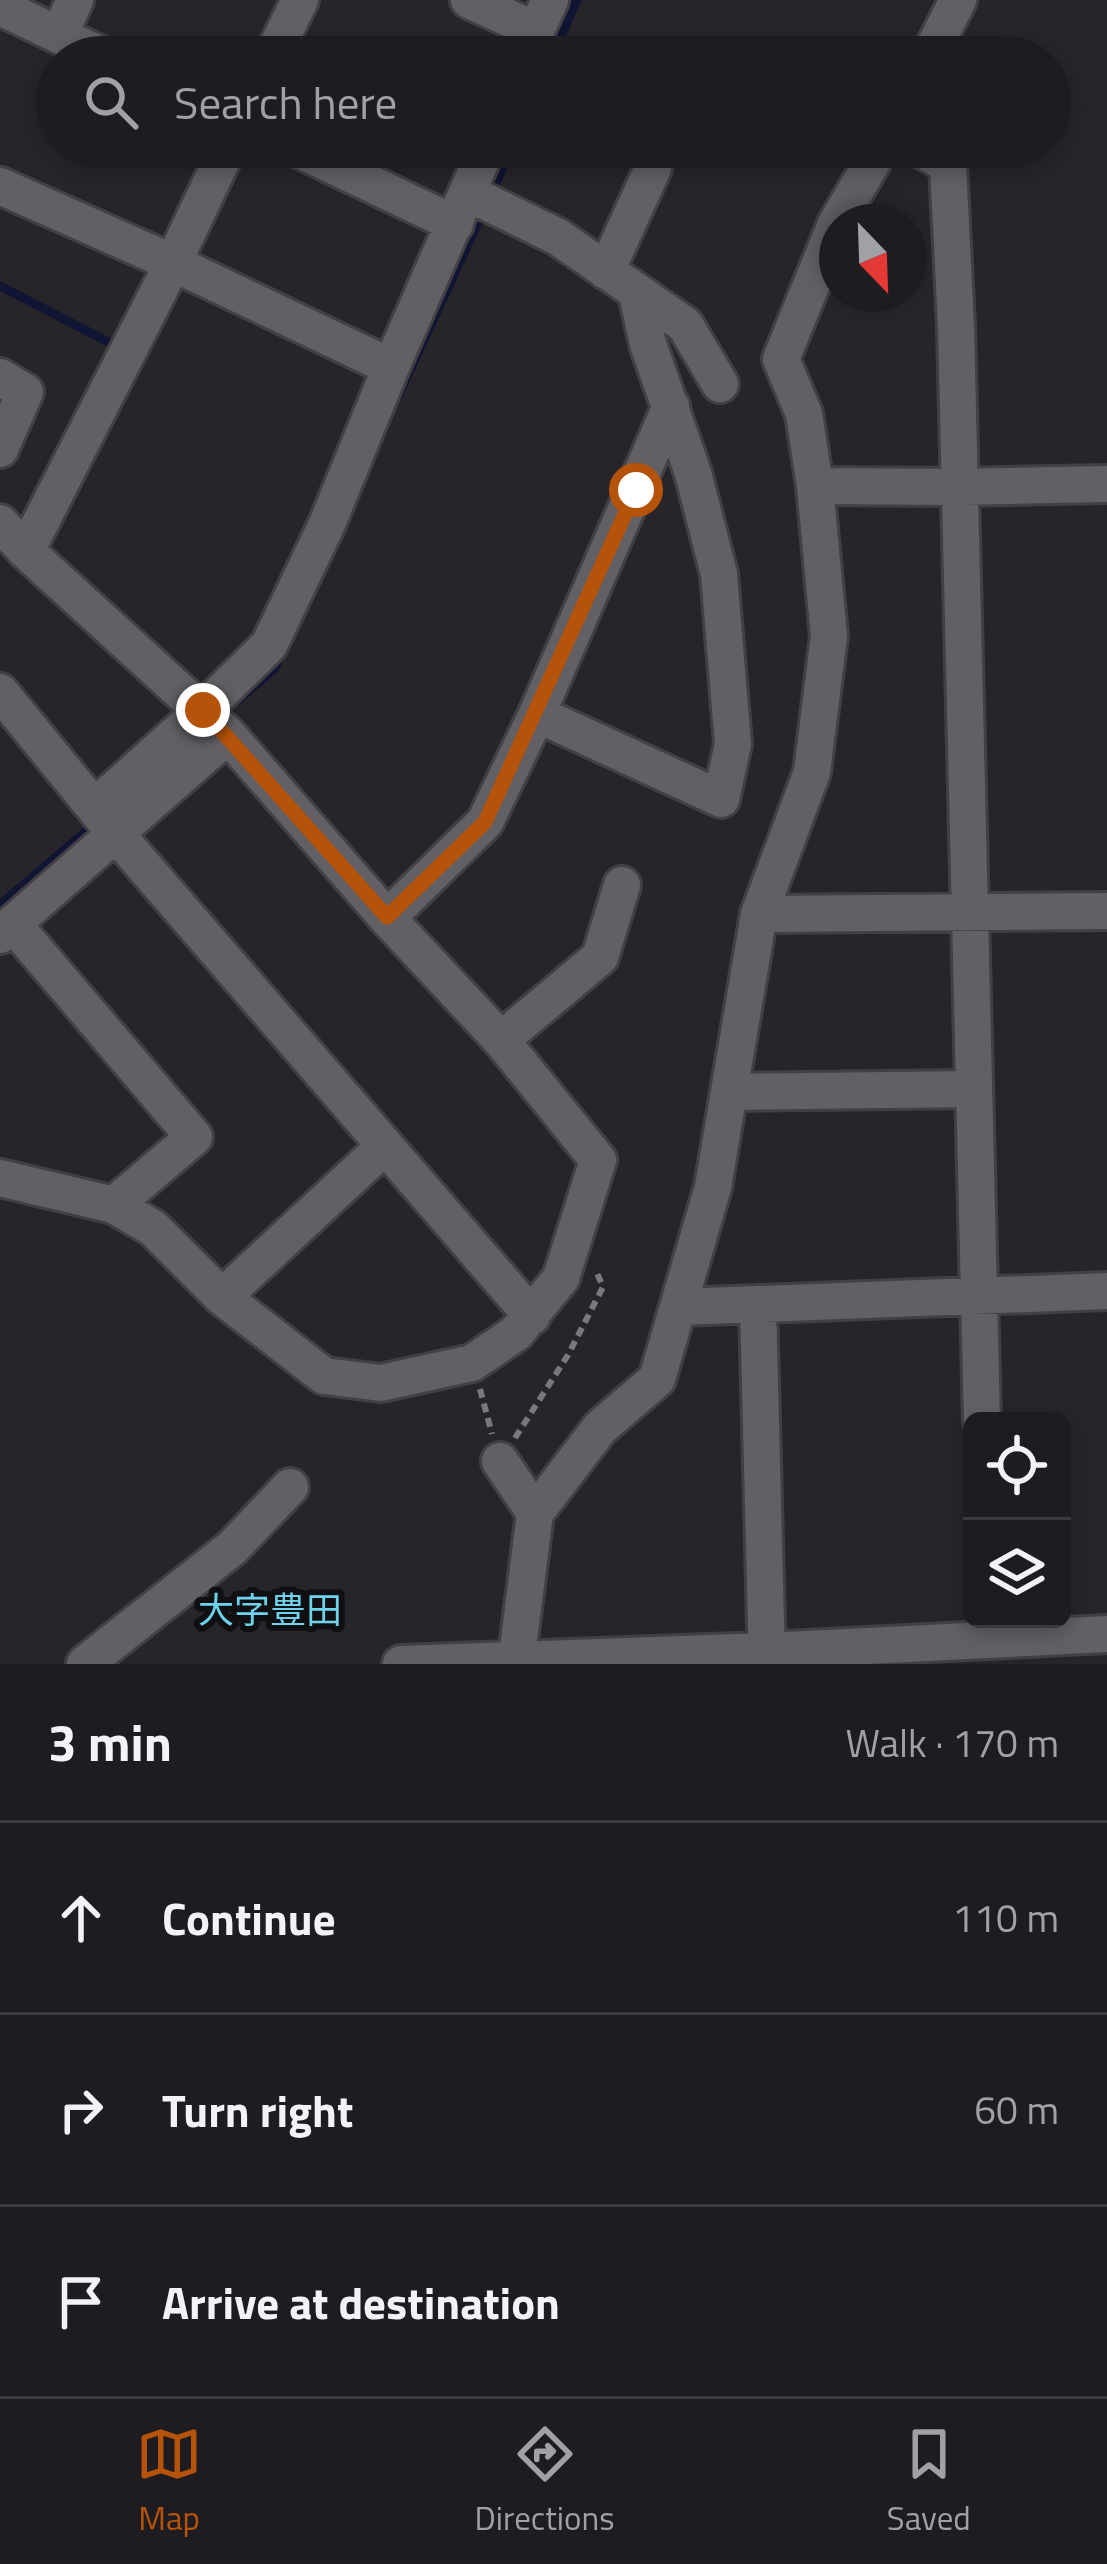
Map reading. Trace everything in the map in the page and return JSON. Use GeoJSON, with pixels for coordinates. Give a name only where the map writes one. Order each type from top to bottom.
{"type":"FeatureCollection","features":[{"type":"Feature","properties":{"kind":"street"},"geometry":{"type":"LineString","coordinates":[[0,7],[59,35],[75,0]]}},
{"type":"Feature","properties":{"kind":"street"},"geometry":{"type":"LineString","coordinates":[[282,36],[300,0]]}},
{"type":"Feature","properties":{"kind":"street"},"geometry":{"type":"LineString","coordinates":[[469,0],[536,29]]}},
{"type":"Feature","properties":{"kind":"street"},"geometry":{"type":"LineString","coordinates":[[940,36],[958,0]]}},
{"type":"Feature","properties":{"kind":"street"},"geometry":{"type":"LineString","coordinates":[[26,551],[218,168]]}},
{"type":"Feature","properties":{"kind":"street"},"geometry":{"type":"LineString","coordinates":[[351,168],[558,237],[686,325],[720,384]]}},
{"type":"Feature","properties":{"kind":"street"},"geometry":{"type":"LineString","coordinates":[[114,1205],[194,1137],[6,929],[106,820],[216,722],[269,645],[327,524],[478,168]]}},
{"type":"Feature","properties":{"kind":"street"},"geometry":{"type":"LineString","coordinates":[[606,271],[653,168]]}},
{"type":"Feature","properties":{"kind":"street"},"geometry":{"type":"LineString","coordinates":[[516,1662],[535,1513],[600,1428],[657,1379],[713,1187],[759,914],[812,772],[829,636],[804,414],[781,359],[836,224],[869,168]]}},
{"type":"Feature","properties":{"kind":"street"},"geometry":{"type":"LineString","coordinates":[[948,168],[982,1412]]}},
{"type":"Feature","properties":{"kind":"street"},"geometry":{"type":"LineString","coordinates":[[0,186],[391,368]]}},
{"type":"Feature","properties":{"kind":"street"},"geometry":{"type":"LineString","coordinates":[[537,713],[721,799],[733,744],[719,574],[693,473],[648,344],[638,294]]}},
{"type":"Feature","properties":{"kind":"street"},"geometry":{"type":"LineString","coordinates":[[0,377],[26,392],[0,449]]}},
{"type":"Feature","properties":{"kind":"street"},"geometry":{"type":"LineString","coordinates":[[387,917],[485,822],[671,406]]}},
{"type":"Feature","properties":{"kind":"street"},"geometry":{"type":"LineString","coordinates":[[815,486],[1107,484]]}},
{"type":"Feature","properties":{"kind":"street"},"geometry":{"type":"LineString","coordinates":[[0,523],[216,722],[501,1040],[598,1160],[561,1278],[516,1333],[472,1363],[380,1383],[324,1376],[222,1297],[153,1228],[114,1205],[0,1178]]}},
{"type":"Feature","properties":{"kind":"street"},"geometry":{"type":"LineString","coordinates":[[0,692],[532,1316]]}},
{"type":"Feature","properties":{"kind":"street"},"geometry":{"type":"LineString","coordinates":[[501,1040],[600,957],[622,884]]}},
{"type":"Feature","properties":{"kind":"street"},"geometry":{"type":"LineString","coordinates":[[759,914],[1107,911]]}},
{"type":"Feature","properties":{"kind":"street"},"geometry":{"type":"LineString","coordinates":[[730,1092],[974,1089]]}},
{"type":"Feature","properties":{"kind":"street"},"geometry":{"type":"LineString","coordinates":[[222,1297],[385,1146]]}},
{"type":"Feature","properties":{"kind":"street"},"geometry":{"type":"LineString","coordinates":[[680,1307],[1107,1291]]}},
{"type":"Feature","properties":{"kind":"street"},"geometry":{"type":"LineString","coordinates":[[758,1304],[766,1658]]}},
{"type":"Feature","properties":{"kind":"street"},"geometry":{"type":"LineString","coordinates":[[500,1461],[535,1513]]}},
{"type":"Feature","properties":{"kind":"street"},"geometry":{"type":"LineString","coordinates":[[85,1664],[232,1548],[290,1487]]}},
{"type":"Feature","properties":{"kind":"street"},"geometry":{"type":"LineString","coordinates":[[401,1664],[766,1658],[1107,1634]]}},
{"type":"Feature","properties":{"kind":"path"},"geometry":{"type":"LineString","coordinates":[[500,1461],[568,1355],[603,1287],[578,1231]]}},
{"type":"Feature","properties":{"kind":"path"},"geometry":{"type":"LineString","coordinates":[[472,1363],[500,1461]]}},
{"type":"Feature","properties":{"kind":"waterway"},"geometry":{"type":"LineString","coordinates":[[561,36],[577,0]]}},
{"type":"Feature","properties":{"kind":"waterway"},"geometry":{"type":"LineString","coordinates":[[495,185],[503,168]]}},
{"type":"Feature","properties":{"kind":"waterway"},"geometry":{"type":"LineString","coordinates":[[398,396],[481,216]]}},
{"type":"Feature","properties":{"kind":"waterway"},"geometry":{"type":"LineString","coordinates":[[0,286],[118,347]]}},
{"type":"Feature","properties":{"kind":"waterway"},"geometry":{"type":"LineString","coordinates":[[237,701],[275,668],[282,652]]}},
{"type":"Feature","properties":{"kind":"waterway"},"geometry":{"type":"LineString","coordinates":[[0,905],[91,827]]}},
{"type":"Feature","properties":{"kind":"district","name":"大字豊田"},"geometry":{"type":"Point","coordinates":[270,1610]}},
{"type":"Feature","properties":{"kind":"route"},"geometry":{"type":"LineString","coordinates":[[203,710],[387,917],[485,822],[636,490]]}}]}
